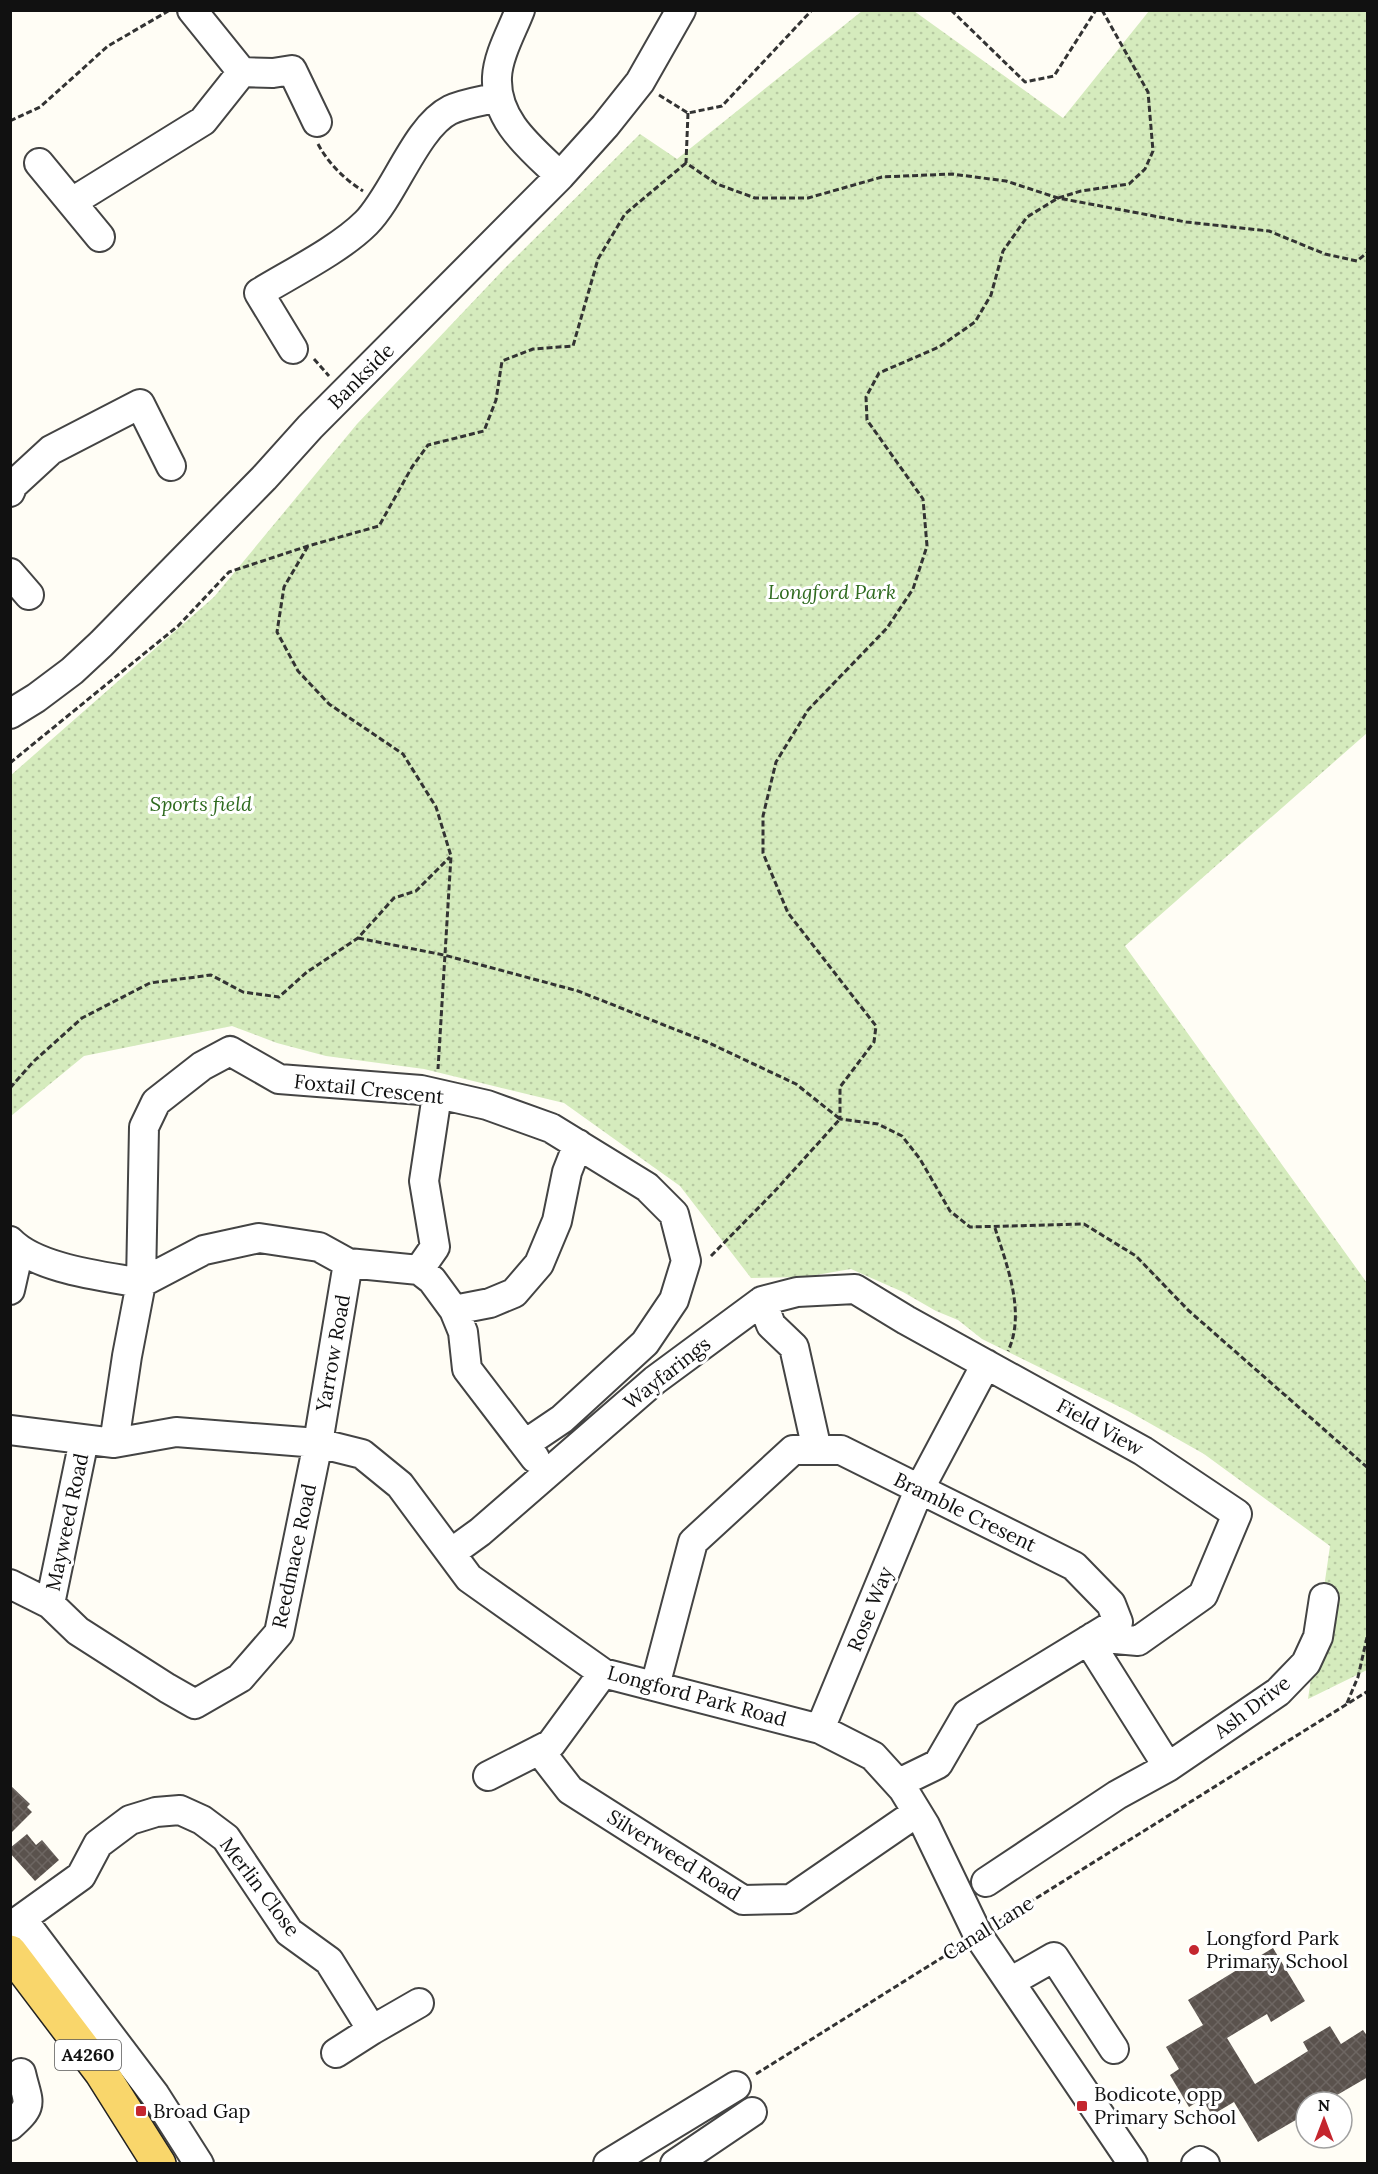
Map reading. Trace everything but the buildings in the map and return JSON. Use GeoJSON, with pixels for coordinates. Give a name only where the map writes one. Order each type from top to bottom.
{"type":"FeatureCollection","features":[{"type":"Feature","properties":{"kind":"main road","name":"A4260"},"geometry":{"type":"LineString","coordinates":[[10,1952],[101,2073],[159,2163]]}},
{"type":"Feature","properties":{"kind":"street"},"geometry":{"type":"LineString","coordinates":[[192,10],[242,72],[273,73],[301,64],[317,122]]}},
{"type":"Feature","properties":{"kind":"street"},"geometry":{"type":"LineString","coordinates":[[520,10],[497,75],[499,97],[506,118],[519,136],[560,176]]}},
{"type":"Feature","properties":{"kind":"street","name":"Bankside"},"geometry":{"type":"LineString","coordinates":[[10,714],[36,699],[72,671],[101,644],[344,393],[560,176],[605,126],[640,82],[681,10]]}},
{"type":"Feature","properties":{"kind":"street"},"geometry":{"type":"LineString","coordinates":[[72,202],[204,121],[242,72]]}},
{"type":"Feature","properties":{"kind":"street"},"geometry":{"type":"LineString","coordinates":[[293,349],[259,293],[351,236],[367,222],[382,203],[419,142],[438,118],[455,108],[499,97]]}},
{"type":"Feature","properties":{"kind":"street"},"geometry":{"type":"LineString","coordinates":[[39,163],[100,237]]}},
{"type":"Feature","properties":{"kind":"street"},"geometry":{"type":"LineString","coordinates":[[10,492],[13,485],[51,450],[140,404],[171,466]]}},
{"type":"Feature","properties":{"kind":"street"},"geometry":{"type":"LineString","coordinates":[[10,573],[29,595]]}},
{"type":"Feature","properties":{"kind":"street","name":"Foxtail Crescent"},"geometry":{"type":"LineString","coordinates":[[141,1283],[144,1127],[156,1102],[202,1066],[230,1051],[279,1079],[421,1090],[487,1105],[551,1128],[647,1187],[674,1214],[686,1261]]}},
{"type":"Feature","properties":{"kind":"street"},"geometry":{"type":"LineString","coordinates":[[419,1270],[435,1246],[424,1181],[437,1095]]}},
{"type":"Feature","properties":{"kind":"street"},"geometry":{"type":"LineString","coordinates":[[454,1310],[490,1303],[514,1293],[539,1264],[557,1221],[567,1172],[578,1144]]}},
{"type":"Feature","properties":{"kind":"street"},"geometry":{"type":"LineString","coordinates":[[10,1290],[15,1246],[62,1268],[141,1283],[204,1250],[259,1238],[319,1247],[348,1263],[419,1270],[432,1280],[454,1310],[463,1332],[467,1370],[547,1473]]}},
{"type":"Feature","properties":{"kind":"street"},"geometry":{"type":"LineString","coordinates":[[525,1444],[562,1419],[645,1343],[674,1300],[686,1261]]}},
{"type":"Feature","properties":{"kind":"street","name":"Yarrow Road"},"geometry":{"type":"LineString","coordinates":[[318,1443],[348,1263]]}},
{"type":"Feature","properties":{"kind":"street"},"geometry":{"type":"LineString","coordinates":[[114,1443],[126,1356],[141,1283]]}},
{"type":"Feature","properties":{"kind":"street","name":"Field View"},"geometry":{"type":"LineString","coordinates":[[762,1302],[797,1292],[855,1289],[1143,1451],[1237,1514],[1203,1595],[1138,1641],[1091,1639]]}},
{"type":"Feature","properties":{"kind":"street"},"geometry":{"type":"LineString","coordinates":[[762,1302],[771,1325],[794,1347],[817,1450]]}},
{"type":"Feature","properties":{"kind":"street","name":"Wayfarings"},"geometry":{"type":"LineString","coordinates":[[451,1553],[480,1532],[655,1380],[762,1302]]}},
{"type":"Feature","properties":{"kind":"street","name":"Rose Way"},"geometry":{"type":"LineString","coordinates":[[820,1729],[919,1490],[992,1367]]}},
{"type":"Feature","properties":{"kind":"street","name":"Longford Park Road"},"geometry":{"type":"LineString","coordinates":[[10,1430],[114,1443],[176,1432],[318,1443],[362,1454],[400,1485],[470,1578],[603,1673],[820,1729],[873,1756],[898,1783],[925,1825],[978,1935],[1133,2163]]}},
{"type":"Feature","properties":{"kind":"street","name":"Mayweed Road"},"geometry":{"type":"LineString","coordinates":[[50,1604],[84,1440]]}},
{"type":"Feature","properties":{"kind":"street","name":"Reedmace Road"},"geometry":{"type":"LineString","coordinates":[[50,1604],[78,1631],[195,1704],[240,1678],[279,1634],[318,1443]]}},
{"type":"Feature","properties":{"kind":"street","name":"Bramble Cresent"},"geometry":{"type":"LineString","coordinates":[[655,1686],[693,1542],[793,1450],[841,1450],[1074,1566],[1111,1604],[1118,1622],[967,1714],[938,1764],[898,1783]]}},
{"type":"Feature","properties":{"kind":"street"},"geometry":{"type":"LineString","coordinates":[[10,1584],[50,1604]]}},
{"type":"Feature","properties":{"kind":"street","name":"Ash Drive"},"geometry":{"type":"LineString","coordinates":[[986,1882],[1117,1795],[1168,1767],[1278,1692],[1306,1663],[1318,1637],[1324,1598]]}},
{"type":"Feature","properties":{"kind":"street"},"geometry":{"type":"LineString","coordinates":[[1091,1639],[1168,1767]]}},
{"type":"Feature","properties":{"kind":"street"},"geometry":{"type":"LineString","coordinates":[[488,1776],[551,1744],[603,1673]]}},
{"type":"Feature","properties":{"kind":"street","name":"Silverweed Road"},"geometry":{"type":"LineString","coordinates":[[539,1750],[570,1790],[743,1900],[791,1899],[916,1813]]}},
{"type":"Feature","properties":{"kind":"street","name":"Merlin Close"},"geometry":{"type":"LineString","coordinates":[[16,1923],[81,1876],[98,1844],[130,1820],[156,1812],[180,1810],[202,1820],[226,1838],[289,1932],[329,1961],[372,2030]]}},
{"type":"Feature","properties":{"kind":"street"},"geometry":{"type":"LineString","coordinates":[[16,1923],[155,2095],[199,2163]]}},
{"type":"Feature","properties":{"kind":"street"},"geometry":{"type":"LineString","coordinates":[[1010,1982],[1054,1957],[1114,2049]]}},
{"type":"Feature","properties":{"kind":"street"},"geometry":{"type":"LineString","coordinates":[[336,2053],[419,2003]]}},
{"type":"Feature","properties":{"kind":"street"},"geometry":{"type":"LineString","coordinates":[[10,2126],[26,2113],[29,2105],[21,2073]]}},
{"type":"Feature","properties":{"kind":"street"},"geometry":{"type":"LineString","coordinates":[[608,2163],[736,2086]]}},
{"type":"Feature","properties":{"kind":"street"},"geometry":{"type":"LineString","coordinates":[[680,2162],[752,2112]]}},
{"type":"Feature","properties":{"kind":"street"},"geometry":{"type":"LineString","coordinates":[[1196,2163],[1200,2161],[1205,2163]]}},
{"type":"Feature","properties":{"kind":"path"},"geometry":{"type":"LineString","coordinates":[[10,121],[40,107],[108,46],[170,10]]}},
{"type":"Feature","properties":{"kind":"path"},"geometry":{"type":"LineString","coordinates":[[640,82],[688,113],[722,106],[812,10]]}},
{"type":"Feature","properties":{"kind":"path"},"geometry":{"type":"LineString","coordinates":[[951,10],[1025,82],[1054,76],[1096,10]]}},
{"type":"Feature","properties":{"kind":"path"},"geometry":{"type":"LineString","coordinates":[[686,1261],[706,1260],[774,1192],[840,1119],[840,1087],[874,1042],[876,1026],[788,913],[763,852],[763,816],[776,762],[808,710],[887,628],[913,589],[927,546],[923,499],[867,420],[866,397],[879,373],[939,347],[975,322],[991,296],[1003,251],[1027,217],[1058,198],[1081,191],[1129,184],[1145,169],[1153,151],[1148,92],[1102,10]]}},
{"type":"Feature","properties":{"kind":"path"},"geometry":{"type":"LineString","coordinates":[[10,763],[178,626],[229,572],[379,526],[412,467],[428,445],[484,430],[496,400],[502,361],[533,349],[573,346],[598,259],[624,214],[686,163],[688,113]]}},
{"type":"Feature","properties":{"kind":"path"},"geometry":{"type":"LineString","coordinates":[[317,122],[311,132],[324,155],[353,185],[382,203]]}},
{"type":"Feature","properties":{"kind":"path"},"geometry":{"type":"LineString","coordinates":[[686,163],[717,184],[754,198],[808,198],[882,177],[952,174],[1006,182],[1058,198],[1185,222],[1269,231],[1324,254],[1356,261],[1368,252]]}},
{"type":"Feature","properties":{"kind":"path"},"geometry":{"type":"LineString","coordinates":[[293,349],[304,348],[344,393]]}},
{"type":"Feature","properties":{"kind":"path"},"geometry":{"type":"LineString","coordinates":[[308,546],[284,587],[277,632],[298,671],[328,704],[403,754],[436,807],[451,856],[437,1095]]}},
{"type":"Feature","properties":{"kind":"path"},"geometry":{"type":"LineString","coordinates":[[10,1088],[34,1061],[82,1018],[150,983],[211,975],[243,992],[279,997],[307,972],[358,938],[394,897],[416,891],[451,856]]}},
{"type":"Feature","properties":{"kind":"path"},"geometry":{"type":"LineString","coordinates":[[358,938],[444,955],[578,991],[707,1042],[796,1084],[840,1119],[878,1124],[902,1136],[920,1159],[950,1210],[970,1227],[1084,1224],[1136,1256],[1188,1310],[1368,1468]]}},
{"type":"Feature","properties":{"kind":"path"},"geometry":{"type":"LineString","coordinates":[[992,1367],[1015,1337],[1014,1287],[995,1228]]}},
{"type":"Feature","properties":{"kind":"path"},"geometry":{"type":"LineString","coordinates":[[1347,1704],[1358,1677],[1368,1633]]}},
{"type":"Feature","properties":{"kind":"path","name":"Canal Lane"},"geometry":{"type":"LineString","coordinates":[[736,2086],[1368,1691]]}},
{"type":"Feature","properties":{"kind":"green space","name":"Longford Park"},"geometry":{"type":"Polygon","coordinates":[[[862,11],[914,11],[1063,118],[1149,11],[1367,11],[1367,733],[1125,946],[1367,1283],[1367,1670],[1308,1699],[1330,1546],[1204,1454],[1128,1411],[982,1339],[958,1320],[936,1311],[903,1292],[851,1269],[804,1277],[751,1278],[680,1186],[564,1103],[424,1069],[326,1056],[277,1043],[232,1026],[84,1056],[11,1116],[10,776],[214,597],[357,424],[504,269],[640,134],[677,159],[862,11]]]}},
{"type":"Feature","properties":{"kind":"place","name":"Longford Park Primary School"},"geometry":{"type":"Point","coordinates":[1194,1950]}},
{"type":"Feature","properties":{"kind":"place","name":"Bodicote, opp Primary School"},"geometry":{"type":"Point","coordinates":[1082,2106]}},
{"type":"Feature","properties":{"kind":"place","name":"Broad Gap"},"geometry":{"type":"Point","coordinates":[141,2111]}},
{"type":"Feature","properties":{"kind":"park label","name":"Sports field"},"geometry":{"type":"Point","coordinates":[201,804]}}]}
